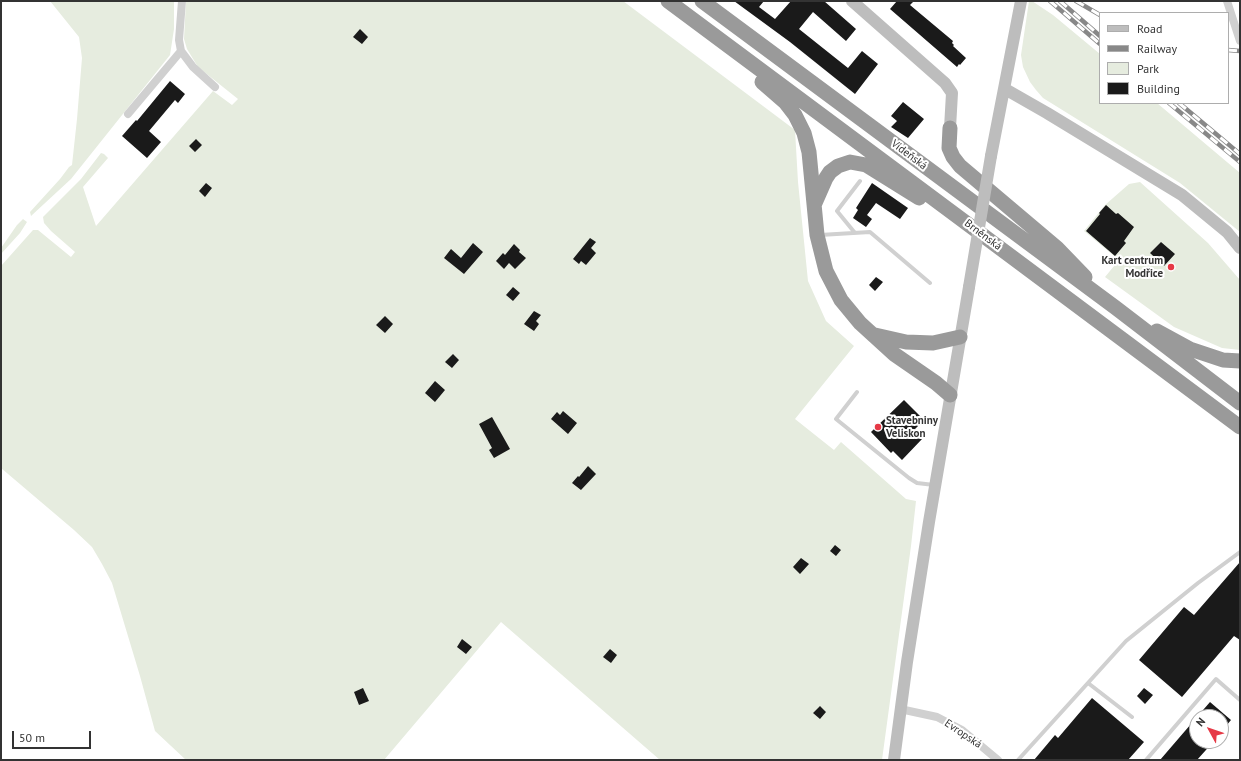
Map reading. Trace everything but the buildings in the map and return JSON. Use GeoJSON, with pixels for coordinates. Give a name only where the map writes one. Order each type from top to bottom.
{"type":"FeatureCollection","features":[{"type":"Feature","properties":{"kind":"highway"},"geometry":{"type":"LineString","coordinates":[[668,1],[726,44],[753,75],[785,102],[800,124],[804,133],[809,152],[818,235],[826,272],[841,300],[860,323],[894,354],[936,383],[950,395]]}},
{"type":"Feature","properties":{"kind":"highway","name":"Vídeňská"},"geometry":{"type":"LineString","coordinates":[[702,1],[1116,308]]}},
{"type":"Feature","properties":{"kind":"highway","name":"Brněnská"},"geometry":{"type":"LineString","coordinates":[[726,44],[1240,427]]}},
{"type":"Feature","properties":{"kind":"highway"},"geometry":{"type":"LineString","coordinates":[[950,128],[949,148],[953,157],[960,166],[1057,248],[1116,308],[1240,402]]}},
{"type":"Feature","properties":{"kind":"highway"},"geometry":{"type":"LineString","coordinates":[[815,204],[830,172],[838,166],[850,162],[866,165],[922,200],[944,206]]}},
{"type":"Feature","properties":{"kind":"highway"},"geometry":{"type":"LineString","coordinates":[[1116,308],[1190,349],[1224,360],[1240,361]]}},
{"type":"Feature","properties":{"kind":"highway"},"geometry":{"type":"LineString","coordinates":[[874,335],[906,342],[933,344],[960,337]]}},
{"type":"Feature","properties":{"kind":"main road"},"geometry":{"type":"LineString","coordinates":[[852,1],[945,83],[952,93],[950,128]]}},
{"type":"Feature","properties":{"kind":"main road"},"geometry":{"type":"LineString","coordinates":[[894,760],[900,709],[934,485],[991,156],[1021,1]]}},
{"type":"Feature","properties":{"kind":"main road"},"geometry":{"type":"LineString","coordinates":[[1005,89],[1182,195],[1226,232],[1240,248]]}},
{"type":"Feature","properties":{"kind":"street"},"geometry":{"type":"LineString","coordinates":[[182,1],[179,40],[181,51],[192,67],[215,87]]}},
{"type":"Feature","properties":{"kind":"street"},"geometry":{"type":"LineString","coordinates":[[1227,1],[1239,37]]}},
{"type":"Feature","properties":{"kind":"street"},"geometry":{"type":"LineString","coordinates":[[128,114],[181,51]]}},
{"type":"Feature","properties":{"kind":"street","name":"Evropská"},"geometry":{"type":"LineString","coordinates":[[900,709],[937,717],[962,730],[998,760]]}},
{"type":"Feature","properties":{"kind":"lane"},"geometry":{"type":"LineString","coordinates":[[855,233],[837,211],[860,181]]}},
{"type":"Feature","properties":{"kind":"lane"},"geometry":{"type":"LineString","coordinates":[[818,235],[870,232],[930,283]]}},
{"type":"Feature","properties":{"kind":"lane"},"geometry":{"type":"LineString","coordinates":[[857,392],[836,419],[909,478],[918,483],[934,485]]}},
{"type":"Feature","properties":{"kind":"lane"},"geometry":{"type":"LineString","coordinates":[[1018,760],[1126,641],[1198,583],[1240,552]]}},
{"type":"Feature","properties":{"kind":"lane"},"geometry":{"type":"LineString","coordinates":[[1146,760],[1216,679],[1240,700]]}},
{"type":"Feature","properties":{"kind":"lane"},"geometry":{"type":"LineString","coordinates":[[1088,683],[1132,717]]}},
{"type":"Feature","properties":{"kind":"green space"},"geometry":{"type":"Polygon","coordinates":[[[50,1],[174,1],[174,29],[170,55],[71,179],[31,216],[30,212],[72,165],[77,119],[82,58],[79,37],[50,1]]]}},
{"type":"Feature","properties":{"kind":"green space"},"geometry":{"type":"Polygon","coordinates":[[[186,1],[623,1],[795,130],[798,182],[808,281],[826,321],[854,346],[795,419],[834,450],[841,442],[906,499],[916,501],[882,760],[660,760],[501,622],[384,760],[186,760],[155,731],[112,583],[102,564],[92,547],[1,468],[1,266],[33,230],[38,230],[71,257],[75,252],[51,231],[44,223],[43,217],[81,179],[101,153],[108,158],[83,187],[96,226],[213,91],[232,105],[238,99],[198,67],[187,49],[184,39],[186,1]]]}},
{"type":"Feature","properties":{"kind":"green space"},"geometry":{"type":"Polygon","coordinates":[[[1029,1],[1032,1],[1053,15],[1099,53],[1099,104],[1158,104],[1240,173],[1240,232],[1180,183],[1043,98],[1030,82],[1023,67],[1021,55],[1029,1]]]}},
{"type":"Feature","properties":{"kind":"green space","name":"Kart centrum Modřice"},"geometry":{"type":"Polygon","coordinates":[[[1140,182],[1208,243],[1240,280],[1240,350],[1222,348],[1174,327],[1105,277],[1119,260],[1084,231],[1105,205],[1129,184],[1140,182]]]}},
{"type":"Feature","properties":{"kind":"green space"},"geometry":{"type":"Polygon","coordinates":[[[23,219],[27,222],[20,233],[1,254],[1,248],[23,219]]]}},
{"type":"Feature","properties":{"kind":"railway"},"geometry":{"type":"LineString","coordinates":[[1050,1],[1099,43]]}},
{"type":"Feature","properties":{"kind":"railway"},"geometry":{"type":"LineString","coordinates":[[1060,1],[1099,35]]}},
{"type":"Feature","properties":{"kind":"railway"},"geometry":{"type":"LineString","coordinates":[[1076,1],[1099,14]]}},
{"type":"Feature","properties":{"kind":"railway"},"geometry":{"type":"LineString","coordinates":[[1229,50],[1240,51]]}},
{"type":"Feature","properties":{"kind":"railway"},"geometry":{"type":"LineString","coordinates":[[1170,104],[1240,162]]}},
{"type":"Feature","properties":{"kind":"railway"},"geometry":{"type":"LineString","coordinates":[[1180,104],[1240,154]]}},
{"type":"Feature","properties":{"kind":"place","name":"Kart centrum Modřice"},"geometry":{"type":"Point","coordinates":[1171,267]}},
{"type":"Feature","properties":{"kind":"place","name":"Stavebniny Veliskon"},"geometry":{"type":"Point","coordinates":[878,427]}}]}
